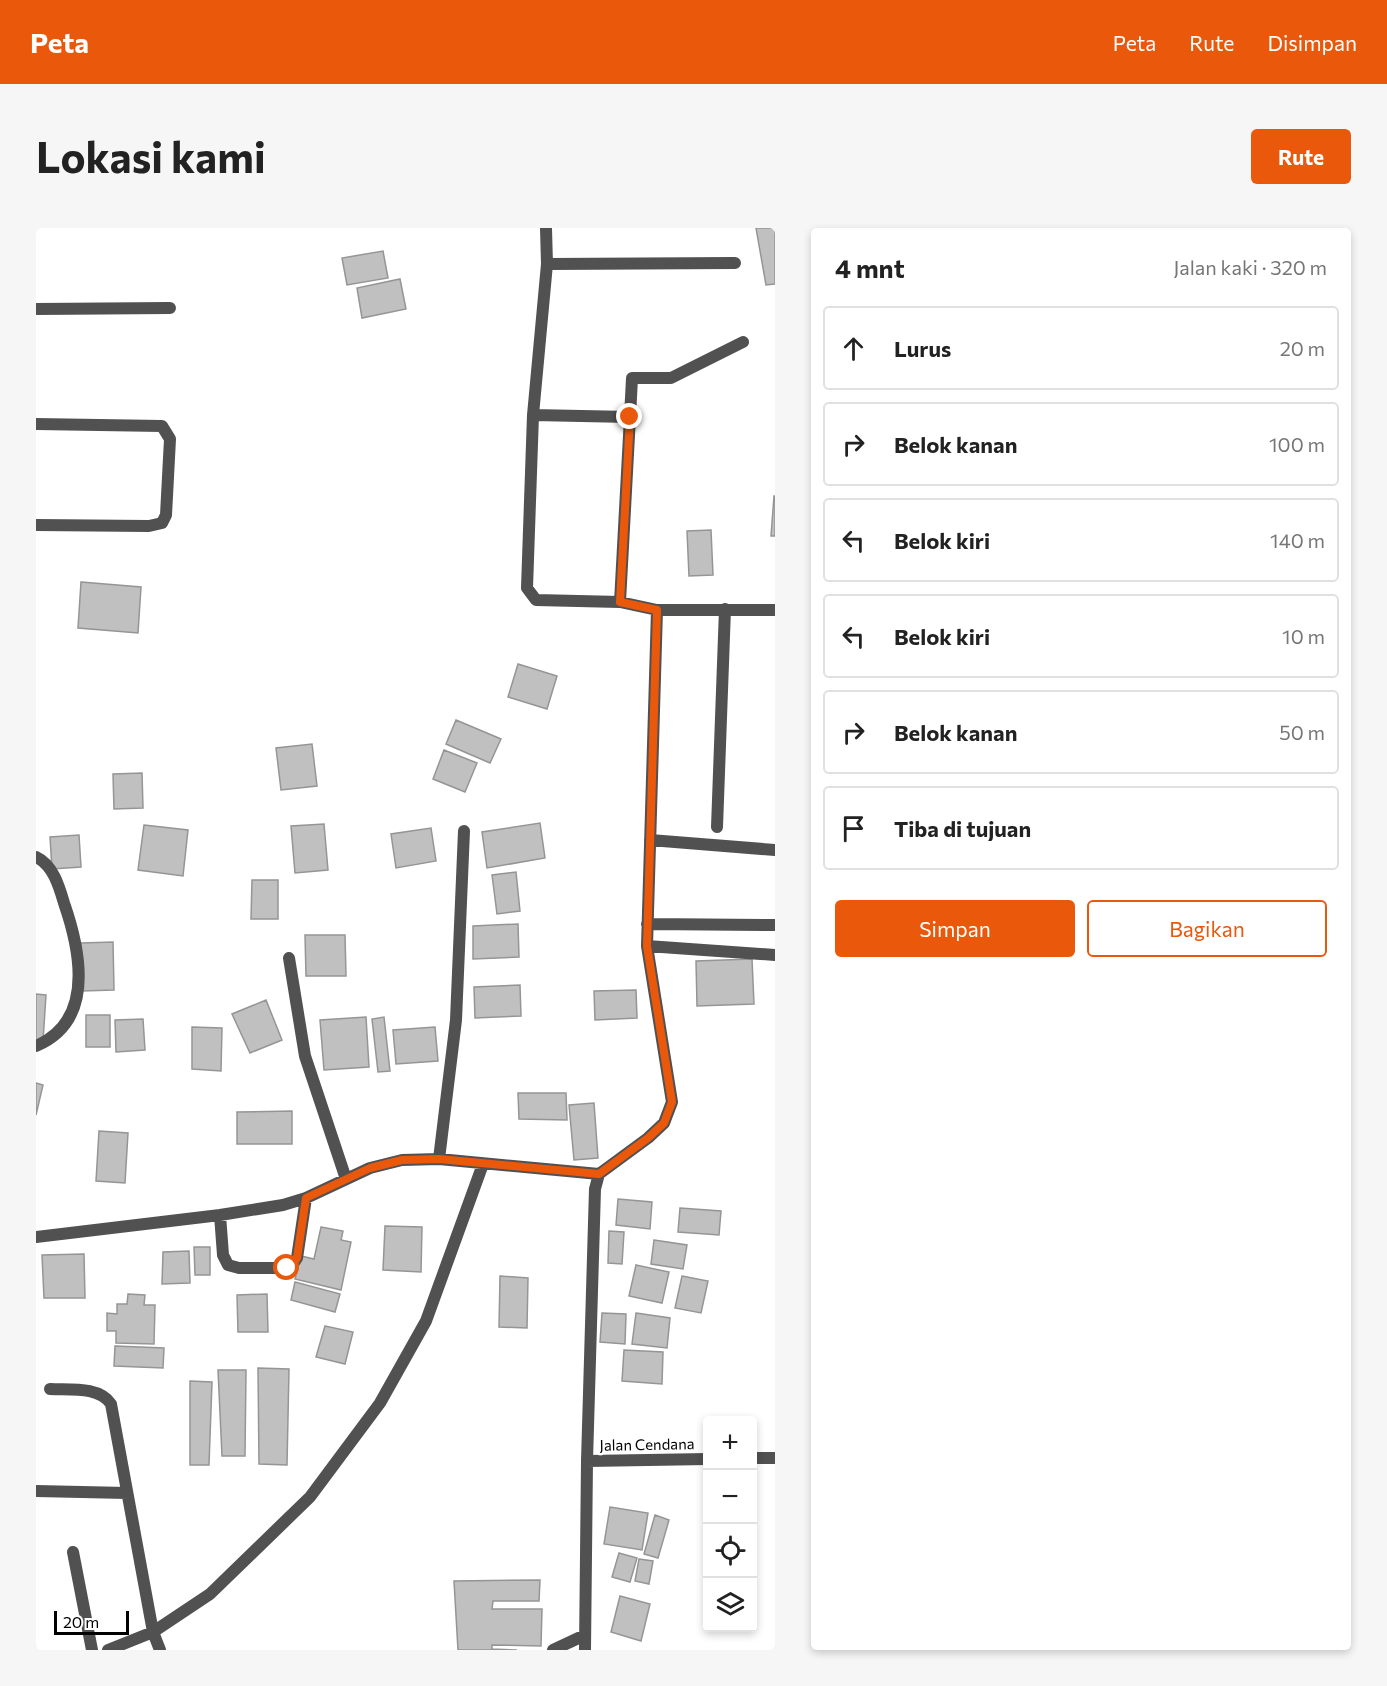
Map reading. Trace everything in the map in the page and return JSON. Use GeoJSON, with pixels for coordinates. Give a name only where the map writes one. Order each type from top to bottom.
{"type":"FeatureCollection","features":[{"type":"Feature","properties":{"kind":"street"},"geometry":{"type":"LineString","coordinates":[[546,228],[547,264],[533,415],[527,588],[536,600],[620,602],[657,610],[775,610]]}},
{"type":"Feature","properties":{"kind":"street"},"geometry":{"type":"LineString","coordinates":[[547,264],[735,263]]}},
{"type":"Feature","properties":{"kind":"street"},"geometry":{"type":"LineString","coordinates":[[36,309],[170,308]]}},
{"type":"Feature","properties":{"kind":"street"},"geometry":{"type":"LineString","coordinates":[[620,602],[632,378],[671,378],[743,342]]}},
{"type":"Feature","properties":{"kind":"street"},"geometry":{"type":"LineString","coordinates":[[533,415],[630,417]]}},
{"type":"Feature","properties":{"kind":"street"},"geometry":{"type":"LineString","coordinates":[[36,424],[162,426],[170,439],[166,515],[162,523],[149,526],[36,525]]}},
{"type":"Feature","properties":{"kind":"street"},"geometry":{"type":"LineString","coordinates":[[717,827],[725,609]]}},
{"type":"Feature","properties":{"kind":"street"},"geometry":{"type":"LineString","coordinates":[[585,1650],[587,1461],[595,1189],[599,1174],[648,1138],[664,1123],[672,1102],[647,946],[657,610]]}},
{"type":"Feature","properties":{"kind":"street"},"geometry":{"type":"LineString","coordinates":[[439,1159],[456,1020],[464,831]]}},
{"type":"Feature","properties":{"kind":"street"},"geometry":{"type":"LineString","coordinates":[[650,840],[775,850]]}},
{"type":"Feature","properties":{"kind":"street"},"geometry":{"type":"LineString","coordinates":[[36,857],[44,861],[57,881],[69,918],[80,980],[70,1016],[61,1031],[48,1041],[36,1046]]}},
{"type":"Feature","properties":{"kind":"street"},"geometry":{"type":"LineString","coordinates":[[647,924],[775,925]]}},
{"type":"Feature","properties":{"kind":"street"},"geometry":{"type":"LineString","coordinates":[[647,946],[775,955]]}},
{"type":"Feature","properties":{"kind":"street"},"geometry":{"type":"LineString","coordinates":[[289,958],[305,1056],[346,1179]]}},
{"type":"Feature","properties":{"kind":"street"},"geometry":{"type":"LineString","coordinates":[[36,1237],[220,1215],[283,1205],[306,1198],[386,1162],[402,1160],[439,1159],[599,1174]]}},
{"type":"Feature","properties":{"kind":"street"},"geometry":{"type":"LineString","coordinates":[[108,1650],[153,1632],[210,1593],[310,1497],[380,1403],[426,1321],[483,1164]]}},
{"type":"Feature","properties":{"kind":"street"},"geometry":{"type":"LineString","coordinates":[[220,1215],[223,1255],[228,1264],[239,1268],[287,1268],[297,1258],[306,1198]]}},
{"type":"Feature","properties":{"kind":"street"},"geometry":{"type":"LineString","coordinates":[[50,1389],[93,1392],[111,1404],[153,1632],[160,1650]]}},
{"type":"Feature","properties":{"kind":"street"},"geometry":{"type":"LineString","coordinates":[[757,1458],[775,1458]]}},
{"type":"Feature","properties":{"kind":"street","name":"Jalan Cendana"},"geometry":{"type":"LineString","coordinates":[[587,1461],[703,1459]]}},
{"type":"Feature","properties":{"kind":"street"},"geometry":{"type":"LineString","coordinates":[[36,1491],[128,1493]]}},
{"type":"Feature","properties":{"kind":"street"},"geometry":{"type":"LineString","coordinates":[[73,1552],[92,1650]]}},
{"type":"Feature","properties":{"kind":"street"},"geometry":{"type":"LineString","coordinates":[[553,1650],[585,1635]]}},
{"type":"Feature","properties":{"kind":"building"},"geometry":{"type":"Polygon","coordinates":[[[756,228],[775,228],[775,284],[766,285],[756,228]]]}},
{"type":"Feature","properties":{"kind":"building"},"geometry":{"type":"Polygon","coordinates":[[[383,251],[388,278],[347,285],[342,258],[383,251]]]}},
{"type":"Feature","properties":{"kind":"building"},"geometry":{"type":"Polygon","coordinates":[[[400,279],[406,309],[362,318],[357,288],[400,279]]]}},
{"type":"Feature","properties":{"kind":"building"},"geometry":{"type":"Polygon","coordinates":[[[774,496],[775,536],[771,536],[774,496]]]}},
{"type":"Feature","properties":{"kind":"building"},"geometry":{"type":"Polygon","coordinates":[[[711,530],[713,575],[689,576],[687,531],[711,530]]]}},
{"type":"Feature","properties":{"kind":"building"},"geometry":{"type":"Polygon","coordinates":[[[81,582],[141,587],[138,633],[78,628],[81,582]]]}},
{"type":"Feature","properties":{"kind":"building"},"geometry":{"type":"Polygon","coordinates":[[[518,664],[557,676],[547,709],[508,697],[518,664]]]}},
{"type":"Feature","properties":{"kind":"building"},"geometry":{"type":"Polygon","coordinates":[[[456,720],[501,739],[490,763],[446,744],[456,720]]]}},
{"type":"Feature","properties":{"kind":"building"},"geometry":{"type":"Polygon","coordinates":[[[312,744],[317,786],[281,790],[276,748],[312,744]]]}},
{"type":"Feature","properties":{"kind":"building"},"geometry":{"type":"Polygon","coordinates":[[[444,750],[477,763],[465,792],[433,779],[444,750]]]}},
{"type":"Feature","properties":{"kind":"building"},"geometry":{"type":"Polygon","coordinates":[[[142,773],[143,808],[114,809],[113,774],[142,773]]]}},
{"type":"Feature","properties":{"kind":"building"},"geometry":{"type":"Polygon","coordinates":[[[540,823],[545,858],[487,868],[482,832],[540,823]]]}},
{"type":"Feature","properties":{"kind":"building"},"geometry":{"type":"Polygon","coordinates":[[[324,824],[328,870],[295,873],[291,826],[324,824]]]}},
{"type":"Feature","properties":{"kind":"building"},"geometry":{"type":"Polygon","coordinates":[[[144,825],[188,830],[183,876],[138,870],[144,825]]]}},
{"type":"Feature","properties":{"kind":"building"},"geometry":{"type":"Polygon","coordinates":[[[431,828],[436,861],[396,868],[391,834],[431,828]]]}},
{"type":"Feature","properties":{"kind":"building"},"geometry":{"type":"Polygon","coordinates":[[[79,835],[81,867],[52,869],[50,837],[79,835]]]}},
{"type":"Feature","properties":{"kind":"building"},"geometry":{"type":"Polygon","coordinates":[[[516,872],[520,911],[497,914],[492,875],[516,872]]]}},
{"type":"Feature","properties":{"kind":"building"},"geometry":{"type":"Polygon","coordinates":[[[252,880],[278,880],[278,919],[251,919],[252,880]]]}},
{"type":"Feature","properties":{"kind":"building"},"geometry":{"type":"Polygon","coordinates":[[[518,924],[519,957],[473,959],[473,926],[518,924]]]}},
{"type":"Feature","properties":{"kind":"building"},"geometry":{"type":"Polygon","coordinates":[[[305,935],[345,935],[346,976],[306,976],[305,935]]]}},
{"type":"Feature","properties":{"kind":"building"},"geometry":{"type":"Polygon","coordinates":[[[113,942],[114,990],[82,991],[81,943],[113,942]]]}},
{"type":"Feature","properties":{"kind":"building"},"geometry":{"type":"Polygon","coordinates":[[[752,959],[754,1004],[697,1006],[696,961],[752,959]]]}},
{"type":"Feature","properties":{"kind":"building"},"geometry":{"type":"Polygon","coordinates":[[[520,985],[521,1016],[475,1018],[474,987],[520,985]]]}},
{"type":"Feature","properties":{"kind":"building"},"geometry":{"type":"Polygon","coordinates":[[[636,990],[637,1018],[595,1020],[594,991],[636,990]]]}},
{"type":"Feature","properties":{"kind":"building"},"geometry":{"type":"Polygon","coordinates":[[[36,994],[46,995],[43,1041],[36,1040],[36,994]]]}},
{"type":"Feature","properties":{"kind":"building"},"geometry":{"type":"Polygon","coordinates":[[[266,1000],[282,1040],[250,1053],[232,1014],[266,1000]]]}},
{"type":"Feature","properties":{"kind":"building"},"geometry":{"type":"Polygon","coordinates":[[[86,1015],[110,1015],[110,1047],[86,1047],[86,1015]]]}},
{"type":"Feature","properties":{"kind":"building"},"geometry":{"type":"Polygon","coordinates":[[[366,1017],[369,1067],[324,1070],[320,1020],[366,1017]]]}},
{"type":"Feature","properties":{"kind":"building"},"geometry":{"type":"Polygon","coordinates":[[[384,1017],[390,1071],[378,1072],[372,1019],[384,1017]]]}},
{"type":"Feature","properties":{"kind":"building"},"geometry":{"type":"Polygon","coordinates":[[[143,1019],[145,1050],[116,1052],[115,1020],[143,1019]]]}},
{"type":"Feature","properties":{"kind":"building"},"geometry":{"type":"Polygon","coordinates":[[[192,1027],[222,1028],[221,1071],[192,1069],[192,1027]]]}},
{"type":"Feature","properties":{"kind":"building"},"geometry":{"type":"Polygon","coordinates":[[[435,1027],[438,1061],[396,1064],[393,1030],[435,1027]]]}},
{"type":"Feature","properties":{"kind":"building"},"geometry":{"type":"Polygon","coordinates":[[[36,1083],[43,1085],[36,1115],[36,1083]]]}},
{"type":"Feature","properties":{"kind":"building"},"geometry":{"type":"Polygon","coordinates":[[[518,1093],[566,1093],[567,1120],[519,1119],[518,1093]]]}},
{"type":"Feature","properties":{"kind":"building"},"geometry":{"type":"Polygon","coordinates":[[[594,1103],[598,1158],[574,1160],[569,1105],[594,1103]]]}},
{"type":"Feature","properties":{"kind":"building"},"geometry":{"type":"Polygon","coordinates":[[[292,1111],[292,1144],[237,1144],[237,1112],[292,1111]]]}},
{"type":"Feature","properties":{"kind":"building"},"geometry":{"type":"Polygon","coordinates":[[[99,1131],[128,1133],[125,1183],[96,1181],[99,1131]]]}},
{"type":"Feature","properties":{"kind":"building"},"geometry":{"type":"Polygon","coordinates":[[[618,1199],[652,1202],[650,1229],[616,1225],[618,1199]]]}},
{"type":"Feature","properties":{"kind":"building"},"geometry":{"type":"Polygon","coordinates":[[[680,1208],[721,1211],[719,1235],[678,1232],[680,1208]]]}},
{"type":"Feature","properties":{"kind":"building"},"geometry":{"type":"Polygon","coordinates":[[[385,1226],[422,1227],[421,1272],[383,1270],[385,1226]]]}},
{"type":"Feature","properties":{"kind":"building"},"geometry":{"type":"Polygon","coordinates":[[[321,1227],[343,1231],[341,1240],[351,1242],[341,1290],[295,1279],[301,1256],[314,1259],[321,1227]]]}},
{"type":"Feature","properties":{"kind":"building"},"geometry":{"type":"Polygon","coordinates":[[[609,1231],[624,1232],[622,1264],[608,1263],[609,1231]]]}},
{"type":"Feature","properties":{"kind":"building"},"geometry":{"type":"Polygon","coordinates":[[[654,1240],[687,1245],[683,1269],[651,1264],[654,1240]]]}},
{"type":"Feature","properties":{"kind":"building"},"geometry":{"type":"Polygon","coordinates":[[[194,1247],[210,1247],[210,1275],[195,1275],[194,1247]]]}},
{"type":"Feature","properties":{"kind":"building"},"geometry":{"type":"Polygon","coordinates":[[[189,1251],[190,1283],[162,1284],[163,1252],[189,1251]]]}},
{"type":"Feature","properties":{"kind":"building"},"geometry":{"type":"Polygon","coordinates":[[[84,1254],[85,1298],[44,1298],[42,1255],[84,1254]]]}},
{"type":"Feature","properties":{"kind":"building"},"geometry":{"type":"Polygon","coordinates":[[[636,1265],[669,1272],[662,1303],[629,1296],[636,1265]]]}},
{"type":"Feature","properties":{"kind":"building"},"geometry":{"type":"Polygon","coordinates":[[[500,1276],[528,1278],[527,1328],[499,1327],[500,1276]]]}},
{"type":"Feature","properties":{"kind":"building"},"geometry":{"type":"Polygon","coordinates":[[[682,1276],[708,1281],[701,1313],[675,1308],[682,1276]]]}},
{"type":"Feature","properties":{"kind":"building"},"geometry":{"type":"Polygon","coordinates":[[[295,1282],[340,1294],[335,1312],[291,1300],[295,1282]]]}},
{"type":"Feature","properties":{"kind":"building"},"geometry":{"type":"Polygon","coordinates":[[[128,1294],[145,1295],[144,1305],[155,1305],[154,1344],[116,1343],[116,1331],[107,1331],[107,1313],[117,1314],[117,1304],[127,1304],[128,1294]]]}},
{"type":"Feature","properties":{"kind":"building"},"geometry":{"type":"Polygon","coordinates":[[[267,1294],[268,1332],[238,1332],[237,1295],[267,1294]]]}},
{"type":"Feature","properties":{"kind":"building"},"geometry":{"type":"Polygon","coordinates":[[[602,1313],[626,1314],[625,1344],[600,1342],[602,1313]]]}},
{"type":"Feature","properties":{"kind":"building"},"geometry":{"type":"Polygon","coordinates":[[[636,1313],[670,1318],[667,1348],[632,1344],[636,1313]]]}},
{"type":"Feature","properties":{"kind":"building"},"geometry":{"type":"Polygon","coordinates":[[[325,1326],[353,1332],[345,1364],[316,1357],[325,1326]]]}},
{"type":"Feature","properties":{"kind":"building"},"geometry":{"type":"Polygon","coordinates":[[[115,1346],[164,1348],[163,1368],[114,1366],[115,1346]]]}},
{"type":"Feature","properties":{"kind":"building"},"geometry":{"type":"Polygon","coordinates":[[[624,1350],[663,1352],[662,1384],[622,1381],[624,1350]]]}},
{"type":"Feature","properties":{"kind":"building"},"geometry":{"type":"Polygon","coordinates":[[[258,1368],[289,1369],[287,1465],[259,1464],[258,1368]]]}},
{"type":"Feature","properties":{"kind":"building"},"geometry":{"type":"Polygon","coordinates":[[[218,1370],[246,1370],[245,1456],[222,1456],[218,1370]]]}},
{"type":"Feature","properties":{"kind":"building"},"geometry":{"type":"Polygon","coordinates":[[[190,1381],[212,1382],[209,1465],[190,1465],[190,1381]]]}},
{"type":"Feature","properties":{"kind":"building"},"geometry":{"type":"Polygon","coordinates":[[[610,1507],[648,1513],[642,1550],[604,1544],[610,1507]]]}},
{"type":"Feature","properties":{"kind":"building"},"geometry":{"type":"Polygon","coordinates":[[[655,1515],[669,1520],[658,1558],[644,1554],[655,1515]]]}},
{"type":"Feature","properties":{"kind":"building"},"geometry":{"type":"Polygon","coordinates":[[[619,1553],[637,1558],[630,1582],[612,1577],[619,1553]]]}},
{"type":"Feature","properties":{"kind":"building"},"geometry":{"type":"Polygon","coordinates":[[[639,1559],[653,1561],[649,1584],[635,1581],[639,1559]]]}},
{"type":"Feature","properties":{"kind":"building"},"geometry":{"type":"Polygon","coordinates":[[[540,1580],[539,1601],[493,1601],[492,1609],[542,1609],[541,1646],[492,1645],[492,1649],[517,1650],[458,1650],[454,1581],[540,1580]]]}},
{"type":"Feature","properties":{"kind":"building"},"geometry":{"type":"Polygon","coordinates":[[[620,1596],[650,1604],[641,1641],[611,1632],[620,1596]]]}},
{"type":"Feature","properties":{"kind":"route"},"geometry":{"type":"LineString","coordinates":[[287,1268],[297,1258],[306,1198],[370,1168],[386,1162],[439,1159],[599,1174],[648,1138],[664,1123],[672,1102],[647,946],[657,610],[620,602],[630,417]]}}]}
